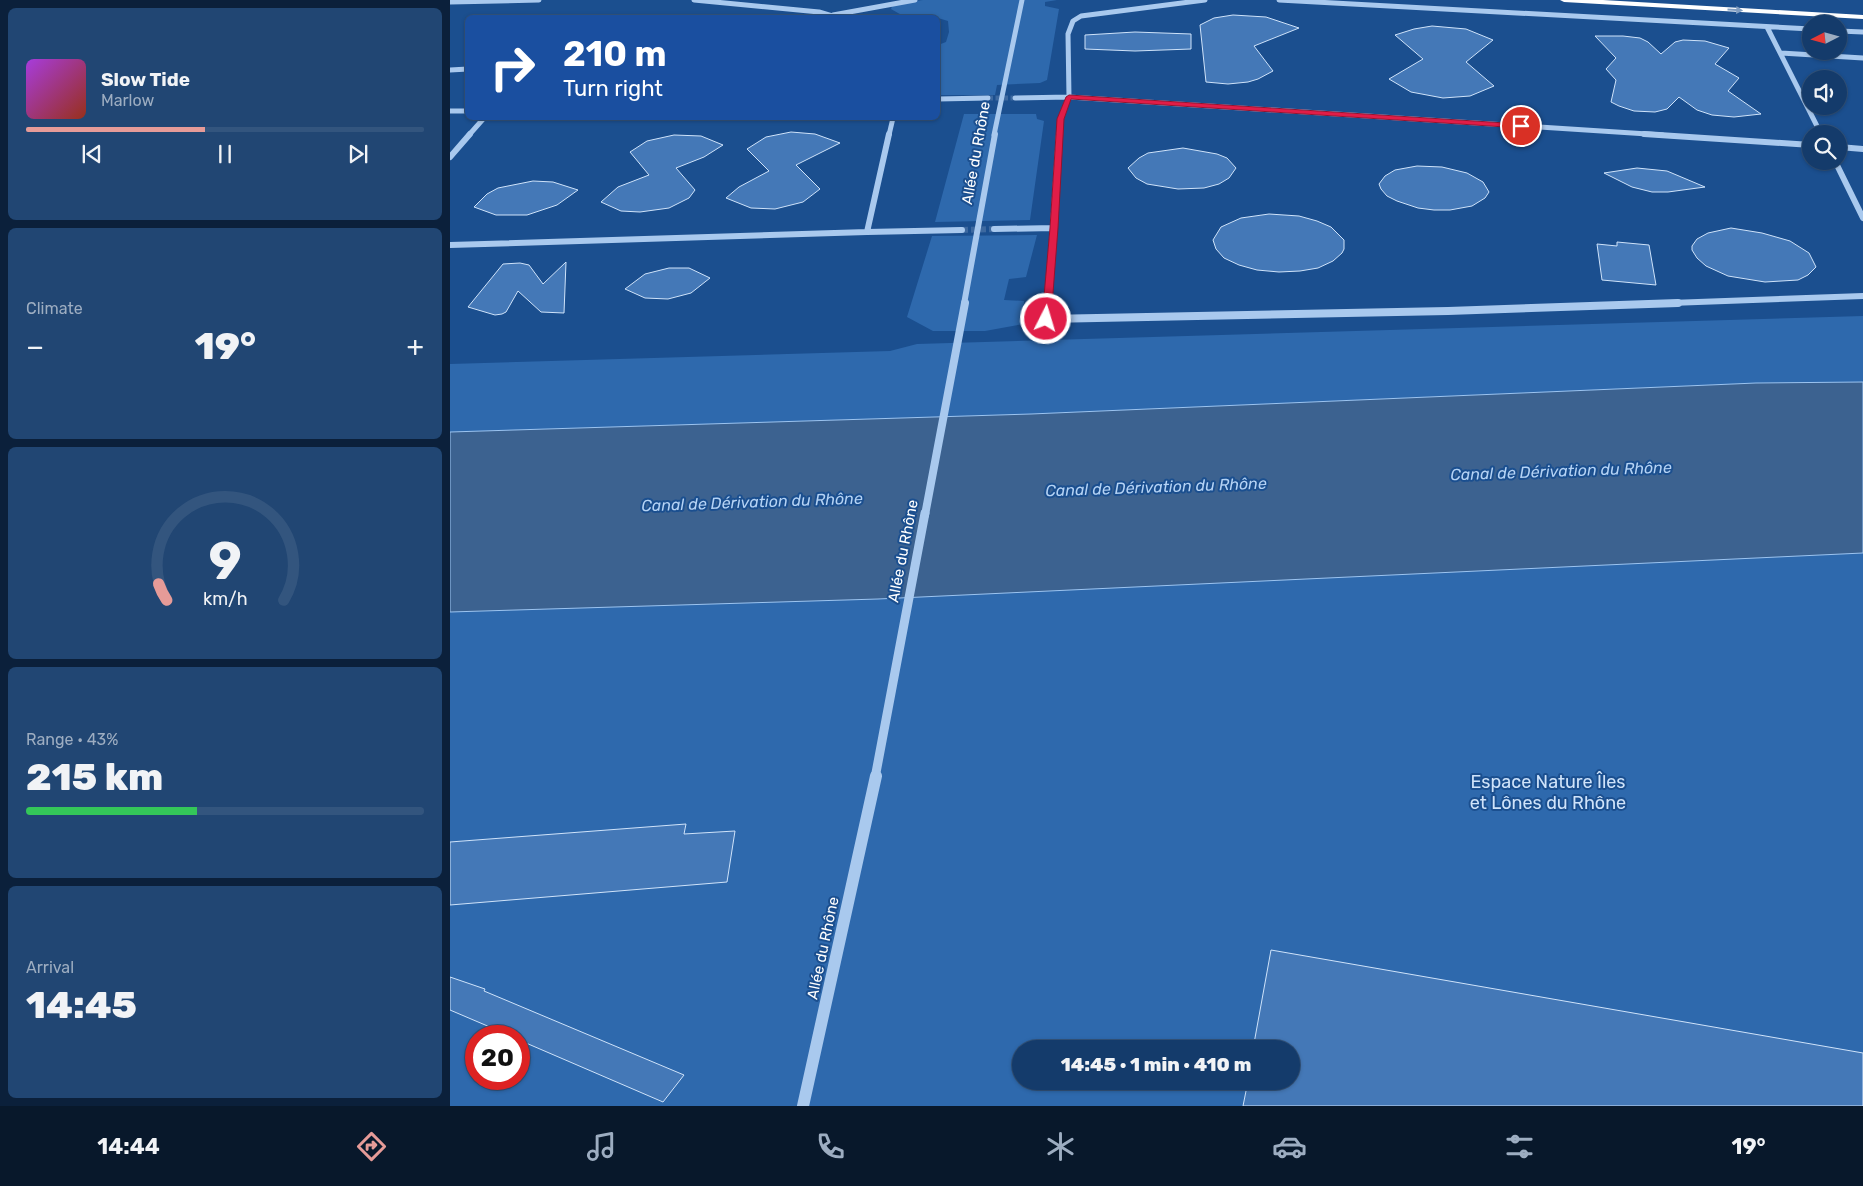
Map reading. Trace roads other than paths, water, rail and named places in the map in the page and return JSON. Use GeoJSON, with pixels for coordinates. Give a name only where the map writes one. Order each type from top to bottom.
{"type":"FeatureCollection","features":[{"type":"Feature","properties":{"kind":"highway"},"geometry":{"type":"LineString","coordinates":[[1564,0],[1863,16]]}},
{"type":"Feature","properties":{"kind":"highway"},"geometry":{"type":"LineString","coordinates":[[1706,0],[1854,8]]}},
{"type":"Feature","properties":{"kind":"street"},"geometry":{"type":"LineString","coordinates":[[694,0],[820,12],[832,15],[915,0]]}},
{"type":"Feature","properties":{"kind":"street","name":"Allée du Rhône"},"geometry":{"type":"LineString","coordinates":[[803,1106],[876,775],[960,329],[1001,98],[1022,0]]}},
{"type":"Feature","properties":{"kind":"street"},"geometry":{"type":"LineString","coordinates":[[1205,0],[1081,16],[1073,21],[1068,34],[1069,97],[1060,119],[1054,228],[1046,319],[1448,311],[1863,296]]}},
{"type":"Feature","properties":{"kind":"street"},"geometry":{"type":"LineString","coordinates":[[1279,0],[1802,29]]}},
{"type":"Feature","properties":{"kind":"street"},"geometry":{"type":"LineString","coordinates":[[1767,27],[1817,125]]}},
{"type":"Feature","properties":{"kind":"street"},"geometry":{"type":"LineString","coordinates":[[1848,31],[1863,32]]}},
{"type":"Feature","properties":{"kind":"street"},"geometry":{"type":"LineString","coordinates":[[1781,53],[1863,58]]}},
{"type":"Feature","properties":{"kind":"street"},"geometry":{"type":"LineString","coordinates":[[450,70],[465,69]]}},
{"type":"Feature","properties":{"kind":"street"},"geometry":{"type":"LineString","coordinates":[[1014,98],[1069,97]]}},
{"type":"Feature","properties":{"kind":"street"},"geometry":{"type":"LineString","coordinates":[[940,99],[988,98]]}},
{"type":"Feature","properties":{"kind":"street"},"geometry":{"type":"LineString","coordinates":[[450,111],[465,110]]}},
{"type":"Feature","properties":{"kind":"street"},"geometry":{"type":"LineString","coordinates":[[450,157],[482,120]]}},
{"type":"Feature","properties":{"kind":"street"},"geometry":{"type":"LineString","coordinates":[[867,232],[893,120]]}},
{"type":"Feature","properties":{"kind":"street"},"geometry":{"type":"LineString","coordinates":[[1847,148],[1863,149]]}},
{"type":"Feature","properties":{"kind":"street"},"geometry":{"type":"LineString","coordinates":[[1839,170],[1863,218]]}},
{"type":"Feature","properties":{"kind":"street"},"geometry":{"type":"LineString","coordinates":[[994,229],[1054,228]]}},
{"type":"Feature","properties":{"kind":"street"},"geometry":{"type":"LineString","coordinates":[[450,245],[962,230]]}},
{"type":"Feature","properties":{"kind":"lane"},"geometry":{"type":"LineString","coordinates":[[450,2],[539,0]]}},
{"type":"Feature","properties":{"kind":"lane"},"geometry":{"type":"LineString","coordinates":[[1069,97],[1802,144]]}},
{"type":"Feature","properties":{"kind":"water","name":"Canal de Dérivation du Rhône"},"geometry":{"type":"Polygon","coordinates":[[[1863,382],[1863,553],[878,599],[450,612],[450,432],[1031,414],[1756,383],[1863,382]]]}},
{"type":"Feature","properties":{"kind":"tunnel"},"geometry":{"type":"LineString","coordinates":[[988,98],[1015,98]]}},
{"type":"Feature","properties":{"kind":"tunnel"},"geometry":{"type":"LineString","coordinates":[[962,230],[994,229]]}},
{"type":"Feature","properties":{"kind":"park label","name":"Espace Nature Îles et Lônes du Rhône"},"geometry":{"type":"Point","coordinates":[1548,792]}}]}
